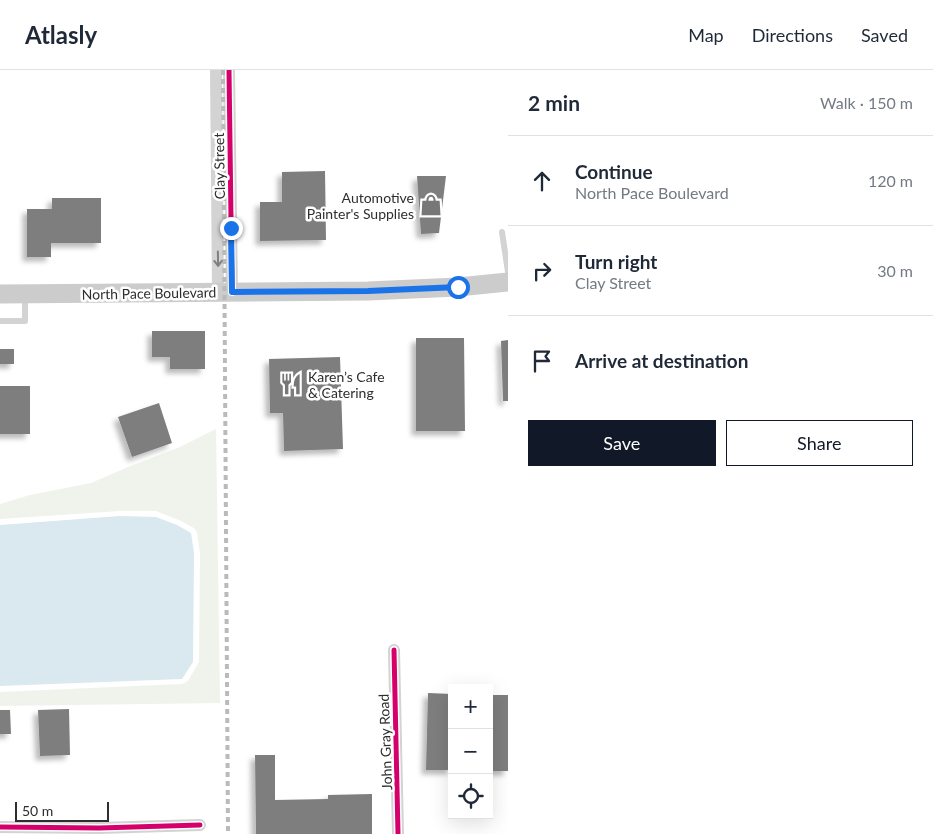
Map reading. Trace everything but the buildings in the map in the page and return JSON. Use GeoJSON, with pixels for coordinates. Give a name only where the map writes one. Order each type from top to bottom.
{"type":"FeatureCollection","features":[{"type":"Feature","properties":{"kind":"main road","name":"North Pace Boulevard"},"geometry":{"type":"LineString","coordinates":[[0,294],[368,291],[458,287],[508,282]]}},
{"type":"Feature","properties":{"kind":"street","name":"Clay Street"},"geometry":{"type":"LineString","coordinates":[[216,70],[225,292]]}},
{"type":"Feature","properties":{"kind":"street","name":"Clay Street"},"geometry":{"type":"LineString","coordinates":[[225,292],[229,70]]}},
{"type":"Feature","properties":{"kind":"street","name":"John Gray Road"},"geometry":{"type":"LineString","coordinates":[[394,650],[398,834]]}},
{"type":"Feature","properties":{"kind":"street"},"geometry":{"type":"LineString","coordinates":[[0,827],[143,830],[200,825]]}},
{"type":"Feature","properties":{"kind":"lane"},"geometry":{"type":"LineString","coordinates":[[502,232],[508,272]]}},
{"type":"Feature","properties":{"kind":"lane"},"geometry":{"type":"LineString","coordinates":[[0,321],[25,321],[25,294]]}},
{"type":"Feature","properties":{"kind":"shaded area"},"geometry":{"type":"Polygon","coordinates":[[[216,429],[220,703],[0,706],[0,692],[182,684],[188,681],[199,662],[200,554],[197,532],[194,528],[156,511],[120,511],[0,519],[0,504],[30,495],[91,483],[180,447],[216,429]]]}},
{"type":"Feature","properties":{"kind":"shaded area"},"geometry":{"type":"Polygon","coordinates":[[[120,516],[156,517],[191,533],[194,553],[193,662],[182,679],[0,686],[0,525],[120,516]]]}},
{"type":"Feature","properties":{"kind":"railway"},"geometry":{"type":"LineString","coordinates":[[223,70],[228,834]]}},
{"type":"Feature","properties":{"kind":"cycle path"},"geometry":{"type":"LineString","coordinates":[[229,70],[232,292]]}},
{"type":"Feature","properties":{"kind":"cycle path"},"geometry":{"type":"LineString","coordinates":[[394,650],[398,834]]}},
{"type":"Feature","properties":{"kind":"cycle path"},"geometry":{"type":"LineString","coordinates":[[0,827],[99,828],[200,825]]}},
{"type":"Feature","properties":{"kind":"place","name":"Automotive Painter's Supplies"},"geometry":{"type":"Point","coordinates":[431,205]}},
{"type":"Feature","properties":{"kind":"place","name":"Karen’s Cafe & Catering"},"geometry":{"type":"Point","coordinates":[291,384]}},
{"type":"Feature","properties":{"kind":"route"},"geometry":{"type":"LineString","coordinates":[[231,228],[232,292],[368,291],[458,287]]}}]}
